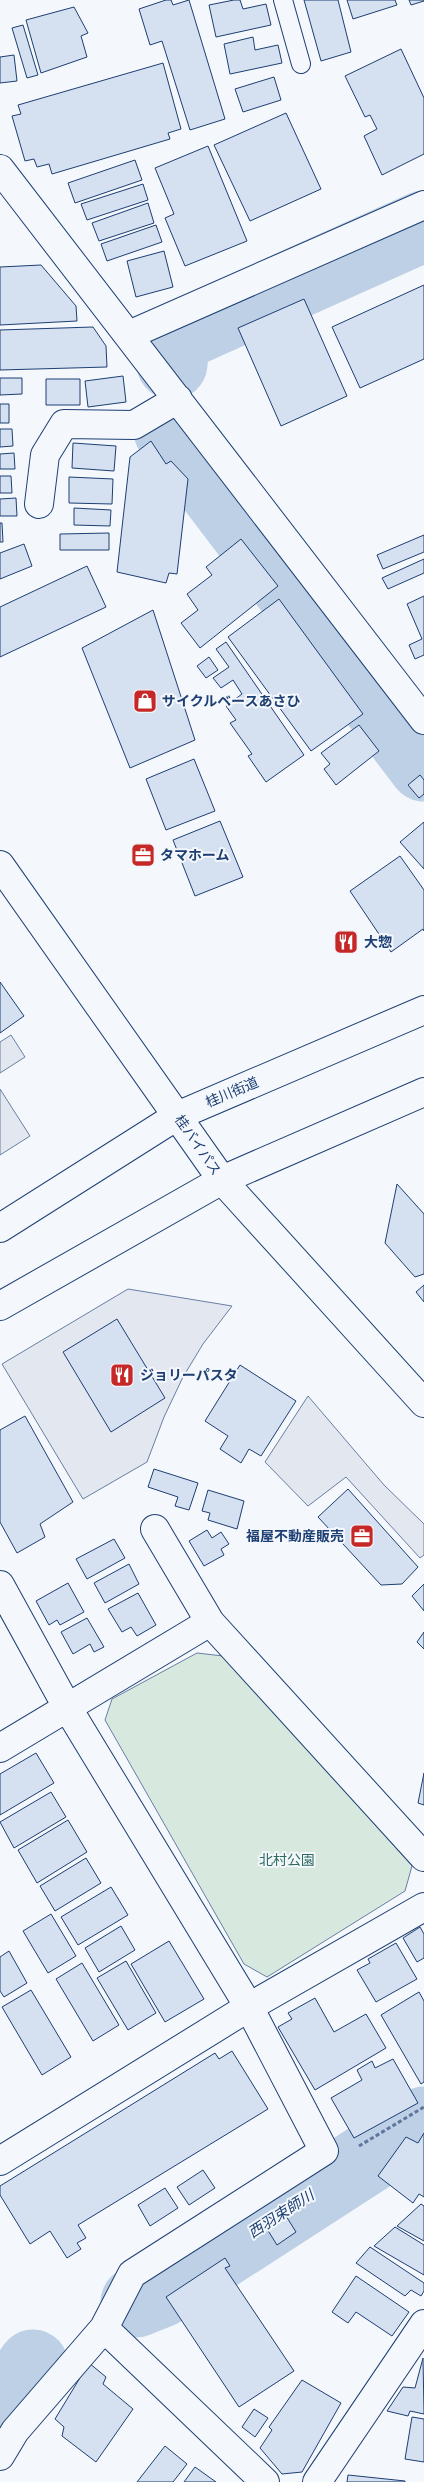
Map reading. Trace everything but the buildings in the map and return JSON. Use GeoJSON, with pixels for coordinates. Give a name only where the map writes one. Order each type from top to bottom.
{"type":"FeatureCollection","features":[{"type":"Feature","properties":{"kind":"main road"},"geometry":{"type":"LineString","coordinates":[[0,170],[424,720]]}},
{"type":"Feature","properties":{"kind":"main road"},"geometry":{"type":"LineString","coordinates":[[129,335],[424,205]]}},
{"type":"Feature","properties":{"kind":"main road"},"geometry":{"type":"LineString","coordinates":[[39,504],[45,454],[64,424],[134,425],[178,399]]}},
{"type":"Feature","properties":{"kind":"main road","name":"桂バイパス"},"geometry":{"type":"LineString","coordinates":[[0,865],[222,1180],[424,1403]]}},
{"type":"Feature","properties":{"kind":"main road","name":"桂川街道"},"geometry":{"type":"LineString","coordinates":[[0,1228],[178,1116],[424,1010]]}},
{"type":"Feature","properties":{"kind":"main road"},"geometry":{"type":"LineString","coordinates":[[0,1306],[222,1180],[424,1092]]}},
{"type":"Feature","properties":{"kind":"main road"},"geometry":{"type":"LineString","coordinates":[[155,1529],[210,1622],[424,1857]]}},
{"type":"Feature","properties":{"kind":"main road"},"geometry":{"type":"LineString","coordinates":[[0,1585],[68,1707],[249,2007],[324,2151],[132,2274],[104,2328],[15,2432],[0,2456]]}},
{"type":"Feature","properties":{"kind":"main road"},"geometry":{"type":"LineString","coordinates":[[0,1748],[210,1622]]}},
{"type":"Feature","properties":{"kind":"main road"},"geometry":{"type":"LineString","coordinates":[[0,2161],[249,2007],[424,1907]]}},
{"type":"Feature","properties":{"kind":"main road"},"geometry":{"type":"LineString","coordinates":[[316,2482],[424,2324]]}},
{"type":"Feature","properties":{"kind":"main road"},"geometry":{"type":"LineString","coordinates":[[104,2328],[265,2482]]}},
{"type":"Feature","properties":{"kind":"lane"},"geometry":{"type":"LineString","coordinates":[[282,0],[301,64]]}},
{"type":"Feature","properties":{"kind":"path"},"geometry":{"type":"LineString","coordinates":[[324,2151],[353,2150],[424,2107]]}},
{"type":"Feature","properties":{"kind":"green space","name":"北村公園"},"geometry":{"type":"Polygon","coordinates":[[[197,1653],[223,1656],[412,1866],[405,1891],[267,1977],[244,1964],[105,1720],[112,1699],[197,1653]]]}},
{"type":"Feature","properties":{"kind":"shaded area"},"geometry":{"type":"Polygon","coordinates":[[[11,1035],[25,1057],[0,1073],[0,1042],[11,1035]]]}},
{"type":"Feature","properties":{"kind":"shaded area"},"geometry":{"type":"Polygon","coordinates":[[[0,1089],[30,1136],[0,1155],[0,1089]]]}},
{"type":"Feature","properties":{"kind":"shaded area"},"geometry":{"type":"Polygon","coordinates":[[[128,1289],[232,1306],[203,1344],[183,1377],[164,1417],[147,1462],[83,1499],[2,1364],[128,1289]]]}},
{"type":"Feature","properties":{"kind":"shaded area"},"geometry":{"type":"Polygon","coordinates":[[[308,1396],[384,1485],[424,1524],[424,1555],[420,1558],[346,1477],[308,1506],[265,1462],[308,1396]]]}},
{"type":"Feature","properties":{"kind":"waterway"},"geometry":{"type":"LineString","coordinates":[[172,364],[174,338],[424,226]]}},
{"type":"Feature","properties":{"kind":"waterway"},"geometry":{"type":"LineString","coordinates":[[169,431],[424,766]]}},
{"type":"Feature","properties":{"kind":"waterway","name":"西羽束師川"},"geometry":{"type":"LineString","coordinates":[[136,2302],[161,2292],[424,2122]]}},
{"type":"Feature","properties":{"kind":"waterway","name":"西羽束師川"},"geometry":{"type":"LineString","coordinates":[[0,2412],[33,2365]]}},
{"type":"Feature","properties":{"kind":"place","name":"サイクルベースあさひ"},"geometry":{"type":"Point","coordinates":[145,701]}},
{"type":"Feature","properties":{"kind":"place","name":"タマホーム"},"geometry":{"type":"Point","coordinates":[143,855]}},
{"type":"Feature","properties":{"kind":"place","name":"大惣"},"geometry":{"type":"Point","coordinates":[346,942]}},
{"type":"Feature","properties":{"kind":"place","name":"ジョリーパスタ"},"geometry":{"type":"Point","coordinates":[122,1375]}},
{"type":"Feature","properties":{"kind":"place","name":"福屋不動産販売"},"geometry":{"type":"Point","coordinates":[362,1536]}}]}
